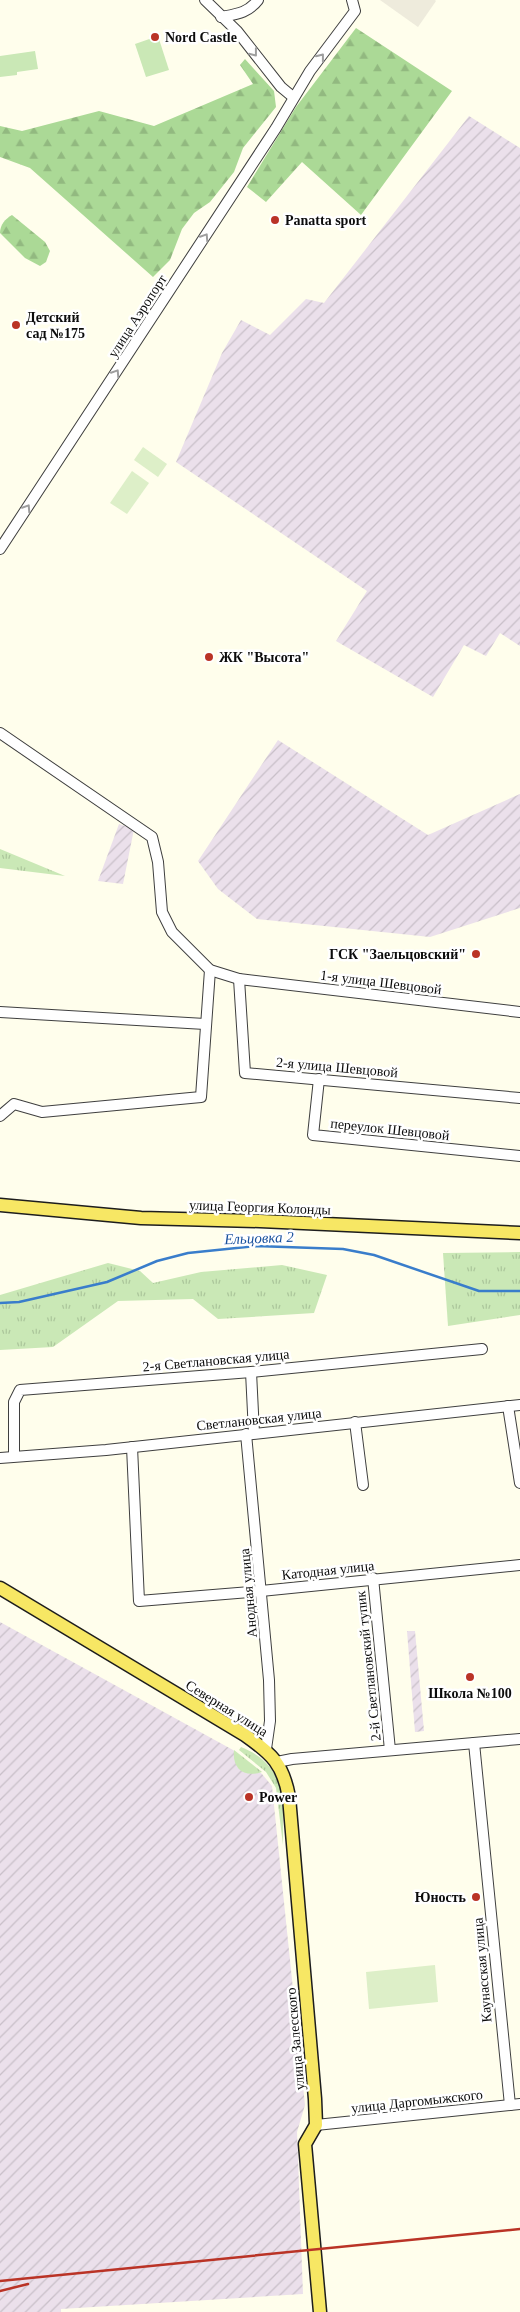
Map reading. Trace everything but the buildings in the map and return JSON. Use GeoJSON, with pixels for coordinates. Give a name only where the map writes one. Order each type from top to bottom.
{"type":"FeatureCollection","features":[{"type":"Feature","properties":{"kind":"main road","name":"улица Георгия Колонды"},"geometry":{"type":"LineString","coordinates":[[0,1205],[141,1218],[260,1221],[520,1233]]}},
{"type":"Feature","properties":{"kind":"main road","name":"Северная улица"},"geometry":{"type":"LineString","coordinates":[[0,1588],[231,1726],[266,1749],[277,1762]]}},
{"type":"Feature","properties":{"kind":"main road","name":"улица Залесского"},"geometry":{"type":"LineString","coordinates":[[277,1762],[285,1776],[289,1797],[316,2125],[306,2144],[320,2312]]}},
{"type":"Feature","properties":{"kind":"street"},"geometry":{"type":"LineString","coordinates":[[205,0],[237,31],[281,87],[293,96]]}},
{"type":"Feature","properties":{"kind":"street"},"geometry":{"type":"LineString","coordinates":[[221,17],[242,14],[258,0]]}},
{"type":"Feature","properties":{"kind":"street","name":"улица Аэропорт"},"geometry":{"type":"LineString","coordinates":[[0,549],[250,168],[293,96],[355,11],[352,0]]}},
{"type":"Feature","properties":{"kind":"street"},"geometry":{"type":"LineString","coordinates":[[0,733],[152,837],[158,862],[162,912],[172,932],[210,970],[201,1097],[42,1112],[14,1104],[0,1116]]}},
{"type":"Feature","properties":{"kind":"street","name":"1-я улица Шевцовой"},"geometry":{"type":"LineString","coordinates":[[210,970],[239,979],[520,1012]]}},
{"type":"Feature","properties":{"kind":"street","name":"2-я улица Шевцовой"},"geometry":{"type":"LineString","coordinates":[[239,979],[245,1073],[520,1098]]}},
{"type":"Feature","properties":{"kind":"street"},"geometry":{"type":"LineString","coordinates":[[0,1012],[205,1024]]}},
{"type":"Feature","properties":{"kind":"street","name":"переулок Шевцовой"},"geometry":{"type":"LineString","coordinates":[[319,1079],[313,1135],[520,1156]]}},
{"type":"Feature","properties":{"kind":"street","name":"2-я Светлановская улица"},"geometry":{"type":"LineString","coordinates":[[14,1456],[14,1402],[20,1390],[251,1372],[482,1349]]}},
{"type":"Feature","properties":{"kind":"street","name":"Анодная улица"},"geometry":{"type":"LineString","coordinates":[[251,1372],[250,1434],[269,1688],[270,1721],[266,1749]]}},
{"type":"Feature","properties":{"kind":"street","name":"Светлановская улица"},"geometry":{"type":"LineString","coordinates":[[0,1458],[132,1447],[520,1405]]}},
{"type":"Feature","properties":{"kind":"street"},"geometry":{"type":"LineString","coordinates":[[508,1406],[520,1483]]}},
{"type":"Feature","properties":{"kind":"street"},"geometry":{"type":"LineString","coordinates":[[355,1422],[363,1484]]}},
{"type":"Feature","properties":{"kind":"street","name":"Катодная улица"},"geometry":{"type":"LineString","coordinates":[[132,1447],[140,1601],[262,1591],[373,1578],[520,1565]]}},
{"type":"Feature","properties":{"kind":"street","name":"2-й Светлановский тупик"},"geometry":{"type":"LineString","coordinates":[[373,1578],[390,1750]]}},
{"type":"Feature","properties":{"kind":"street"},"geometry":{"type":"LineString","coordinates":[[277,1762],[292,1759],[520,1739]]}},
{"type":"Feature","properties":{"kind":"street","name":"Каунасская улица"},"geometry":{"type":"LineString","coordinates":[[474,1743],[515,2105]]}},
{"type":"Feature","properties":{"kind":"street","name":"улица Даргомыжского"},"geometry":{"type":"LineString","coordinates":[[316,2125],[515,2105]]}},
{"type":"Feature","properties":{"kind":"shaded area"},"geometry":{"type":"Polygon","coordinates":[[[380,0],[435,0],[436,1],[418,27],[380,0]]]}},
{"type":"Feature","properties":{"kind":"shaded area"},"geometry":{"type":"Polygon","coordinates":[[[469,116],[520,148],[520,646],[500,633],[486,656],[464,645],[433,697],[336,641],[367,591],[176,462],[222,353],[241,320],[270,335],[306,299],[324,303],[469,116]]]}},
{"type":"Feature","properties":{"kind":"shaded area"},"geometry":{"type":"Polygon","coordinates":[[[278,740],[428,835],[520,794],[520,908],[430,937],[257,919],[218,889],[198,861],[278,740]]]}},
{"type":"Feature","properties":{"kind":"shaded area"},"geometry":{"type":"Polygon","coordinates":[[[119,824],[134,829],[123,884],[98,881],[119,824]]]}},
{"type":"Feature","properties":{"kind":"shaded area"},"geometry":{"type":"Polygon","coordinates":[[[0,1622],[233,1750],[262,1774],[272,1786],[305,2105],[297,2132],[303,2294],[61,2309],[61,2312],[0,2312],[0,1622]]]}},
{"type":"Feature","properties":{"kind":"shaded area"},"geometry":{"type":"Polygon","coordinates":[[[407,1631],[415,1631],[424,1731],[415,1732],[407,1631]]]}},
{"type":"Feature","properties":{"kind":"green space"},"geometry":{"type":"Polygon","coordinates":[[[356,28],[452,91],[361,215],[302,162],[266,202],[247,187],[296,107],[356,28]]]}},
{"type":"Feature","properties":{"kind":"green space"},"geometry":{"type":"Polygon","coordinates":[[[158,36],[169,70],[146,77],[135,44],[158,36]]]}},
{"type":"Feature","properties":{"kind":"green space"},"geometry":{"type":"Polygon","coordinates":[[[35,51],[38,69],[17,72],[17,75],[0,77],[0,56],[35,51]]]}},
{"type":"Feature","properties":{"kind":"green space"},"geometry":{"type":"Polygon","coordinates":[[[245,59],[274,91],[276,107],[243,148],[234,172],[210,202],[194,213],[182,229],[170,260],[153,277],[30,168],[0,157],[0,126],[22,131],[99,111],[154,126],[253,84],[240,65],[245,59]]]}},
{"type":"Feature","properties":{"kind":"green space"},"geometry":{"type":"Polygon","coordinates":[[[12,215],[45,242],[50,251],[46,262],[40,266],[25,258],[0,233],[3,222],[12,215]]]}},
{"type":"Feature","properties":{"kind":"green space"},"geometry":{"type":"Polygon","coordinates":[[[143,447],[167,464],[158,477],[134,460],[143,447]]]}},
{"type":"Feature","properties":{"kind":"green space"},"geometry":{"type":"Polygon","coordinates":[[[132,471],[149,483],[127,514],[110,503],[132,471]]]}},
{"type":"Feature","properties":{"kind":"green space"},"geometry":{"type":"Polygon","coordinates":[[[0,849],[65,876],[0,868],[0,849]]]}},
{"type":"Feature","properties":{"kind":"green space"},"geometry":{"type":"Polygon","coordinates":[[[520,1252],[520,1315],[448,1326],[443,1253],[520,1252]]]}},
{"type":"Feature","properties":{"kind":"green space"},"geometry":{"type":"Polygon","coordinates":[[[108,1263],[140,1271],[153,1283],[201,1272],[282,1265],[327,1275],[314,1313],[218,1319],[193,1299],[118,1301],[53,1347],[0,1350],[0,1295],[108,1263]]]}},
{"type":"Feature","properties":{"kind":"green space"},"geometry":{"type":"Polygon","coordinates":[[[241,1747],[256,1755],[267,1764],[275,1775],[280,1787],[282,1800],[283,1845],[276,1788],[266,1772],[239,1750],[241,1747]]]}},
{"type":"Feature","properties":{"kind":"green space"},"geometry":{"type":"Polygon","coordinates":[[[234,1750],[262,1772],[250,1774],[240,1770],[235,1762],[234,1750]]]}},
{"type":"Feature","properties":{"kind":"green space"},"geometry":{"type":"Polygon","coordinates":[[[435,1965],[438,2002],[369,2009],[366,1972],[435,1965]]]}},
{"type":"Feature","properties":{"kind":"waterway","name":"Ельцовка 2"},"geometry":{"type":"LineString","coordinates":[[0,1303],[19,1302],[107,1282],[157,1261],[188,1253],[256,1246],[343,1249],[374,1255],[479,1291],[520,1291]]}},
{"type":"Feature","properties":{"kind":"railway"},"geometry":{"type":"LineString","coordinates":[[0,2281],[520,2229]]}},
{"type":"Feature","properties":{"kind":"railway"},"geometry":{"type":"LineString","coordinates":[[0,2291],[28,2284]]}},
{"type":"Feature","properties":{"kind":"place","name":"Nord Castle"},"geometry":{"type":"Point","coordinates":[155,37]}},
{"type":"Feature","properties":{"kind":"place","name":"Panatta sport"},"geometry":{"type":"Point","coordinates":[275,220]}},
{"type":"Feature","properties":{"kind":"place","name":"Детский сад №175"},"geometry":{"type":"Point","coordinates":[16,325]}},
{"type":"Feature","properties":{"kind":"place","name":"ЖК \"Высота\""},"geometry":{"type":"Point","coordinates":[209,657]}},
{"type":"Feature","properties":{"kind":"place","name":"ГСК \"Заельцовский\""},"geometry":{"type":"Point","coordinates":[476,954]}},
{"type":"Feature","properties":{"kind":"place","name":"Школа №100"},"geometry":{"type":"Point","coordinates":[470,1677]}},
{"type":"Feature","properties":{"kind":"place","name":"Power"},"geometry":{"type":"Point","coordinates":[249,1797]}},
{"type":"Feature","properties":{"kind":"place","name":"Юность"},"geometry":{"type":"Point","coordinates":[476,1897]}}]}
